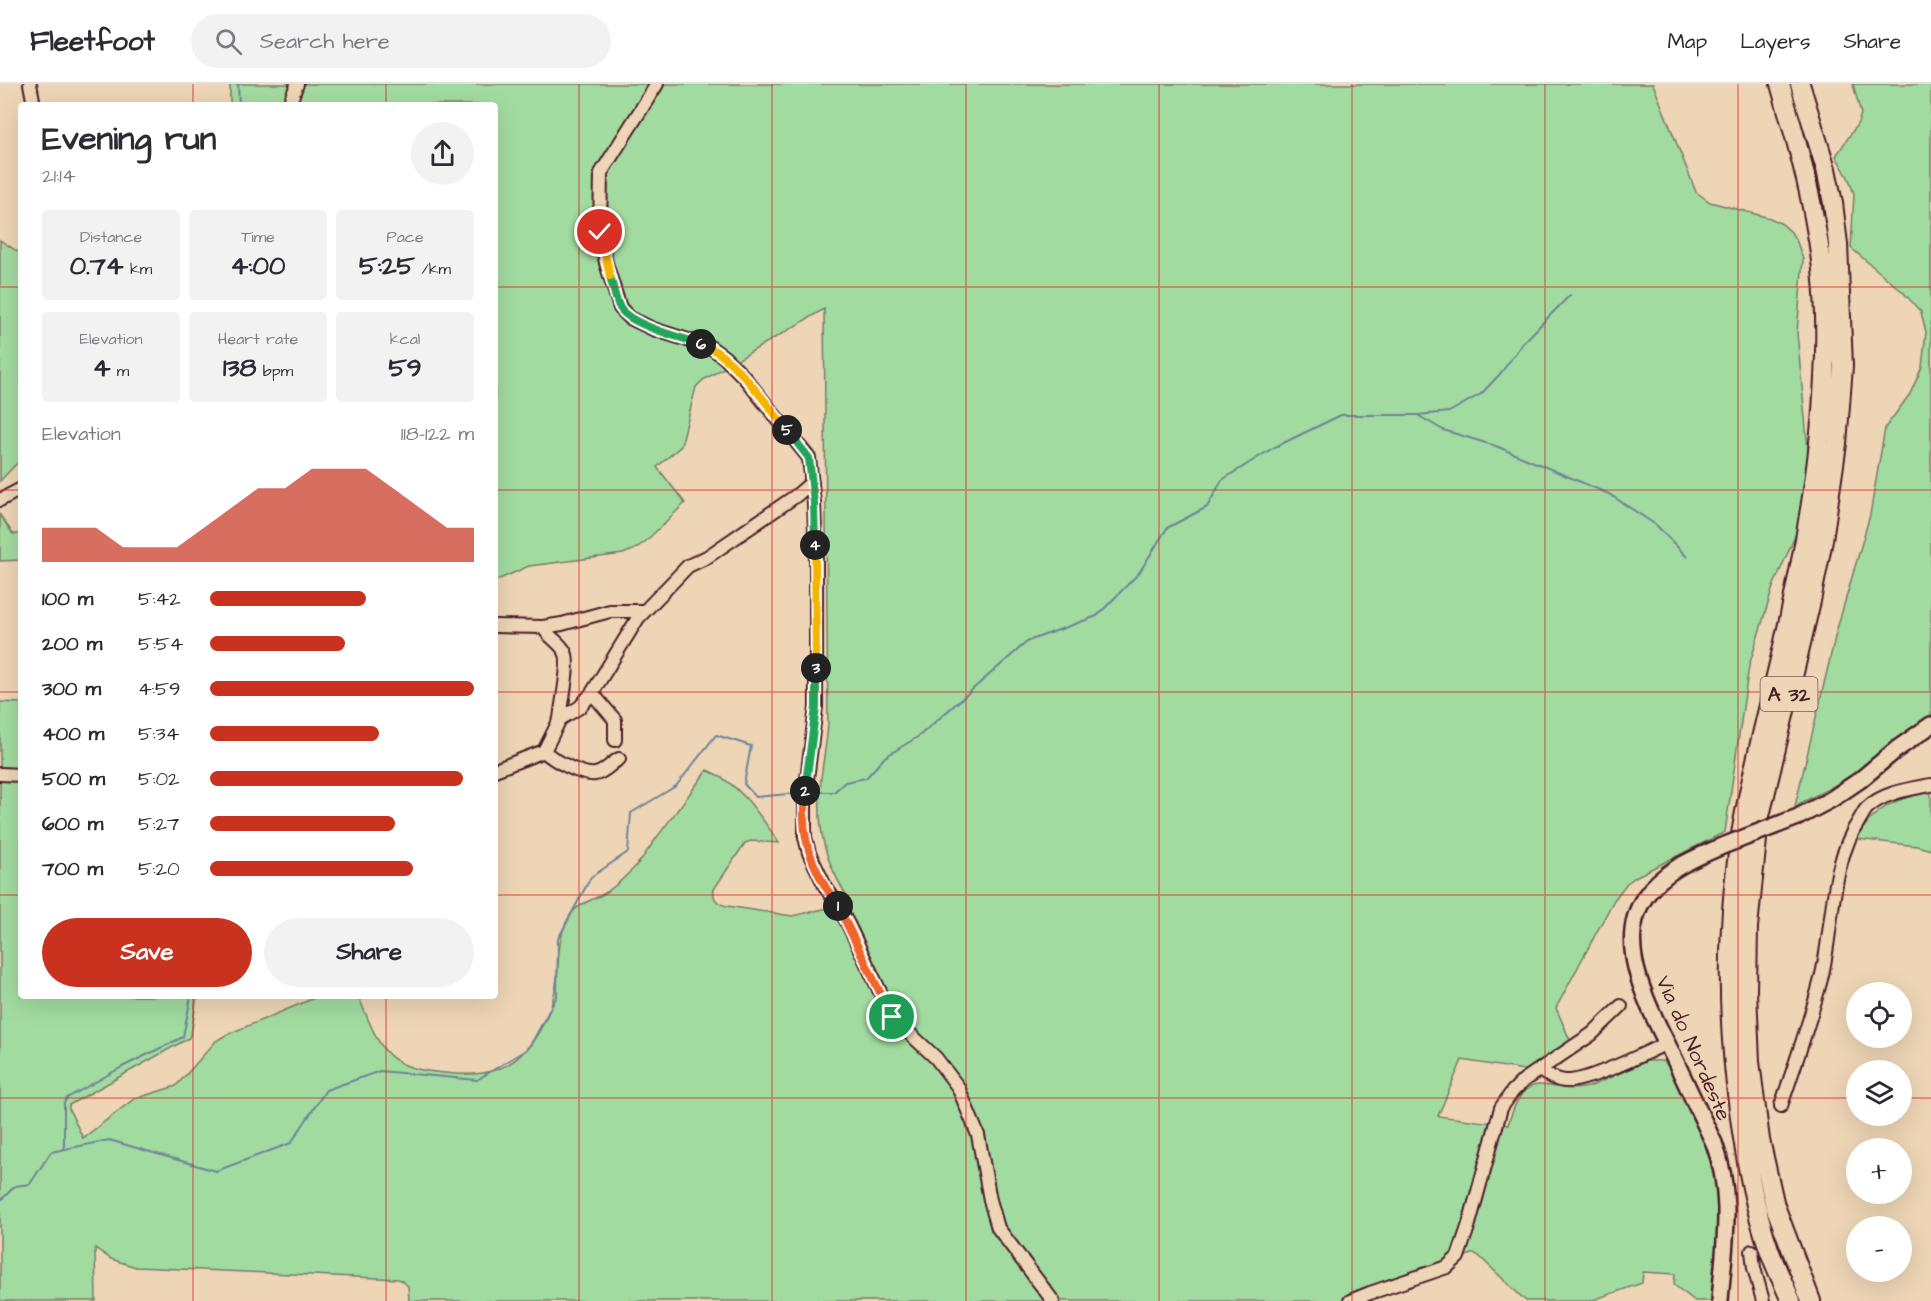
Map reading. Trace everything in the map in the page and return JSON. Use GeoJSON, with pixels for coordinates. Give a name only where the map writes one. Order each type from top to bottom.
{"type":"FeatureCollection","features":[{"type":"Feature","properties":{"kind":"highway","name":"A 32"},"geometry":{"type":"LineString","coordinates":[[1780,84],[1808,188],[1821,257],[1824,379],[1816,474],[1806,540],[1744,814],[1732,925],[1730,994],[1733,1064],[1744,1149],[1769,1250],[1791,1301]]}},
{"type":"Feature","properties":{"kind":"highway","name":"A 32"},"geometry":{"type":"LineString","coordinates":[[1800,84],[1826,169],[1833,203],[1838,244],[1843,366],[1837,444],[1824,540],[1809,613],[1759,820],[1748,927],[1746,991],[1750,1062],[1760,1140],[1775,1206],[1811,1301]]}},
{"type":"Feature","properties":{"kind":"main road","name":"Via do Nordeste"},"geometry":{"type":"LineString","coordinates":[[1720,1301],[1727,1205],[1722,1163],[1644,995],[1636,967],[1633,943],[1635,919],[1644,899],[1668,873],[1690,860],[1798,817],[1832,799],[1931,725]]}},
{"type":"Feature","properties":{"kind":"street"},"geometry":{"type":"LineString","coordinates":[[30,84],[33,102]]}},
{"type":"Feature","properties":{"kind":"street"},"geometry":{"type":"LineString","coordinates":[[290,102],[297,84]]}},
{"type":"Feature","properties":{"kind":"street"},"geometry":{"type":"LineString","coordinates":[[657,84],[601,173],[600,232],[606,263],[620,309],[630,318],[653,329],[710,347],[724,357],[744,377],[809,458],[816,561],[816,707],[804,795],[805,837],[808,853],[848,924],[892,1017],[936,1058],[958,1087],[978,1135],[990,1200],[998,1228],[1053,1301]]}},
{"type":"Feature","properties":{"kind":"street"},"geometry":{"type":"LineString","coordinates":[[560,719],[580,707],[592,693],[644,611],[688,566],[707,557],[797,495],[812,482]]}},
{"type":"Feature","properties":{"kind":"street"},"geometry":{"type":"LineString","coordinates":[[0,500],[18,491]]}},
{"type":"Feature","properties":{"kind":"street"},"geometry":{"type":"LineString","coordinates":[[498,626],[543,627],[610,611],[644,611]]}},
{"type":"Feature","properties":{"kind":"street"},"geometry":{"type":"LineString","coordinates":[[498,769],[544,751],[560,719],[562,693],[568,666],[567,654],[547,635],[543,627]]}},
{"type":"Feature","properties":{"kind":"street"},"geometry":{"type":"LineString","coordinates":[[592,693],[615,720],[615,740]]}},
{"type":"Feature","properties":{"kind":"street"},"geometry":{"type":"LineString","coordinates":[[544,751],[560,762],[585,773],[596,774],[606,770],[619,759]]}},
{"type":"Feature","properties":{"kind":"street"},"geometry":{"type":"LineString","coordinates":[[0,774],[18,775]]}},
{"type":"Feature","properties":{"kind":"street"},"geometry":{"type":"LineString","coordinates":[[1782,1106],[1827,954],[1841,860],[1851,833],[1867,808],[1889,794],[1931,784]]}},
{"type":"Feature","properties":{"kind":"street"},"geometry":{"type":"LineString","coordinates":[[1350,1301],[1447,1267],[1458,1257],[1501,1108],[1524,1080],[1592,1034],[1621,1006]]}},
{"type":"Feature","properties":{"kind":"street"},"geometry":{"type":"LineString","coordinates":[[1539,1070],[1559,1080],[1577,1080],[1667,1044]]}},
{"type":"Feature","properties":{"kind":"street"},"geometry":{"type":"LineString","coordinates":[[1752,1251],[1763,1301]]}},
{"type":"Feature","properties":{"kind":"green space"},"geometry":{"type":"Polygon","coordinates":[[[230,84],[1653,84],[1696,192],[1710,202],[1770,218],[1782,224],[1797,242],[1803,259],[1797,333],[1808,450],[1808,477],[1799,527],[1773,587],[1749,666],[1725,832],[1637,876],[1627,883],[1614,900],[1556,1008],[1572,1045],[1530,1071],[1462,1060],[1438,1116],[1508,1125],[1515,1105],[1523,1093],[1531,1087],[1540,1085],[1574,1089],[1589,1087],[1647,1061],[1662,1061],[1668,1064],[1699,1120],[1723,1183],[1717,1301],[1695,1301],[1674,1285],[1675,1274],[1643,1272],[1642,1283],[1590,1301],[1526,1301],[1474,1253],[1349,1301],[409,1301],[408,1286],[399,1279],[136,1267],[111,1259],[95,1248],[96,1301],[0,1301],[0,702],[18,703],[18,999],[197,999],[189,1038],[69,1105],[83,1138],[134,1099],[176,1086],[216,1041],[312,999],[359,999],[372,1029],[386,1052],[408,1066],[451,1074],[477,1074],[507,1065],[528,1047],[549,1010],[556,985],[563,931],[571,914],[583,904],[612,888],[634,868],[707,770],[730,783],[748,801],[779,843],[751,841],[745,843],[714,889],[714,896],[718,902],[727,906],[792,916],[851,903],[828,858],[820,814],[821,779],[828,723],[824,309],[703,380],[696,387],[681,446],[657,467],[685,503],[645,542],[623,554],[529,566],[498,580],[498,102],[230,102],[230,84]]]}},
{"type":"Feature","properties":{"kind":"green space"},"geometry":{"type":"Polygon","coordinates":[[[1853,84],[1931,84],[1931,716],[1855,773],[1795,806],[1837,629],[1870,515],[1885,428],[1910,394],[1922,367],[1926,332],[1921,312],[1903,292],[1851,248],[1854,194],[1849,179],[1836,156],[1858,123],[1861,114],[1853,84]]]}},
{"type":"Feature","properties":{"kind":"green space"},"geometry":{"type":"Polygon","coordinates":[[[0,240],[18,252],[18,462],[0,481],[0,240]]]}},
{"type":"Feature","properties":{"kind":"green space"},"geometry":{"type":"Polygon","coordinates":[[[0,515],[13,534],[18,534],[18,560],[0,561],[0,515]]]}},
{"type":"Feature","properties":{"kind":"green space"},"geometry":{"type":"Polygon","coordinates":[[[1931,791],[1931,850],[1917,846],[1857,839],[1870,819],[1888,806],[1908,797],[1931,791]]]}},
{"type":"Feature","properties":{"kind":"waterway"},"geometry":{"type":"LineString","coordinates":[[238,84],[239,102]]}},
{"type":"Feature","properties":{"kind":"waterway"},"geometry":{"type":"LineString","coordinates":[[810,792],[834,792],[845,782],[866,778],[885,757],[919,736],[1028,641],[1097,616],[1139,573],[1167,528],[1207,507],[1222,480],[1273,448],[1341,415],[1418,415],[1449,412],[1481,394],[1500,374],[1523,343],[1570,295]]}},
{"type":"Feature","properties":{"kind":"waterway"},"geometry":{"type":"LineString","coordinates":[[1419,416],[1443,430],[1496,446],[1609,494],[1656,525],[1687,557]]}},
{"type":"Feature","properties":{"kind":"waterway"},"geometry":{"type":"LineString","coordinates":[[0,1201],[15,1186],[30,1184],[51,1152],[109,1140],[216,1171],[291,1143],[326,1090],[380,1071],[477,1080],[529,1048],[557,996],[558,939],[591,877],[628,852],[631,813],[676,786],[716,735],[751,746],[744,784],[756,797],[799,793]]}},
{"type":"Feature","properties":{"kind":"waterway"},"geometry":{"type":"LineString","coordinates":[[64,1149],[64,1103],[67,1098],[122,1067],[183,1037],[190,999]]}},
{"type":"Feature","properties":{"kind":"route"},"geometry":{"type":"LineString","coordinates":[[600,232],[606,263],[620,309],[630,318],[653,329],[710,347],[724,357],[744,377],[809,458],[814,503],[816,561],[816,707],[804,795],[805,837],[808,853],[848,924],[892,1017]]}}]}
